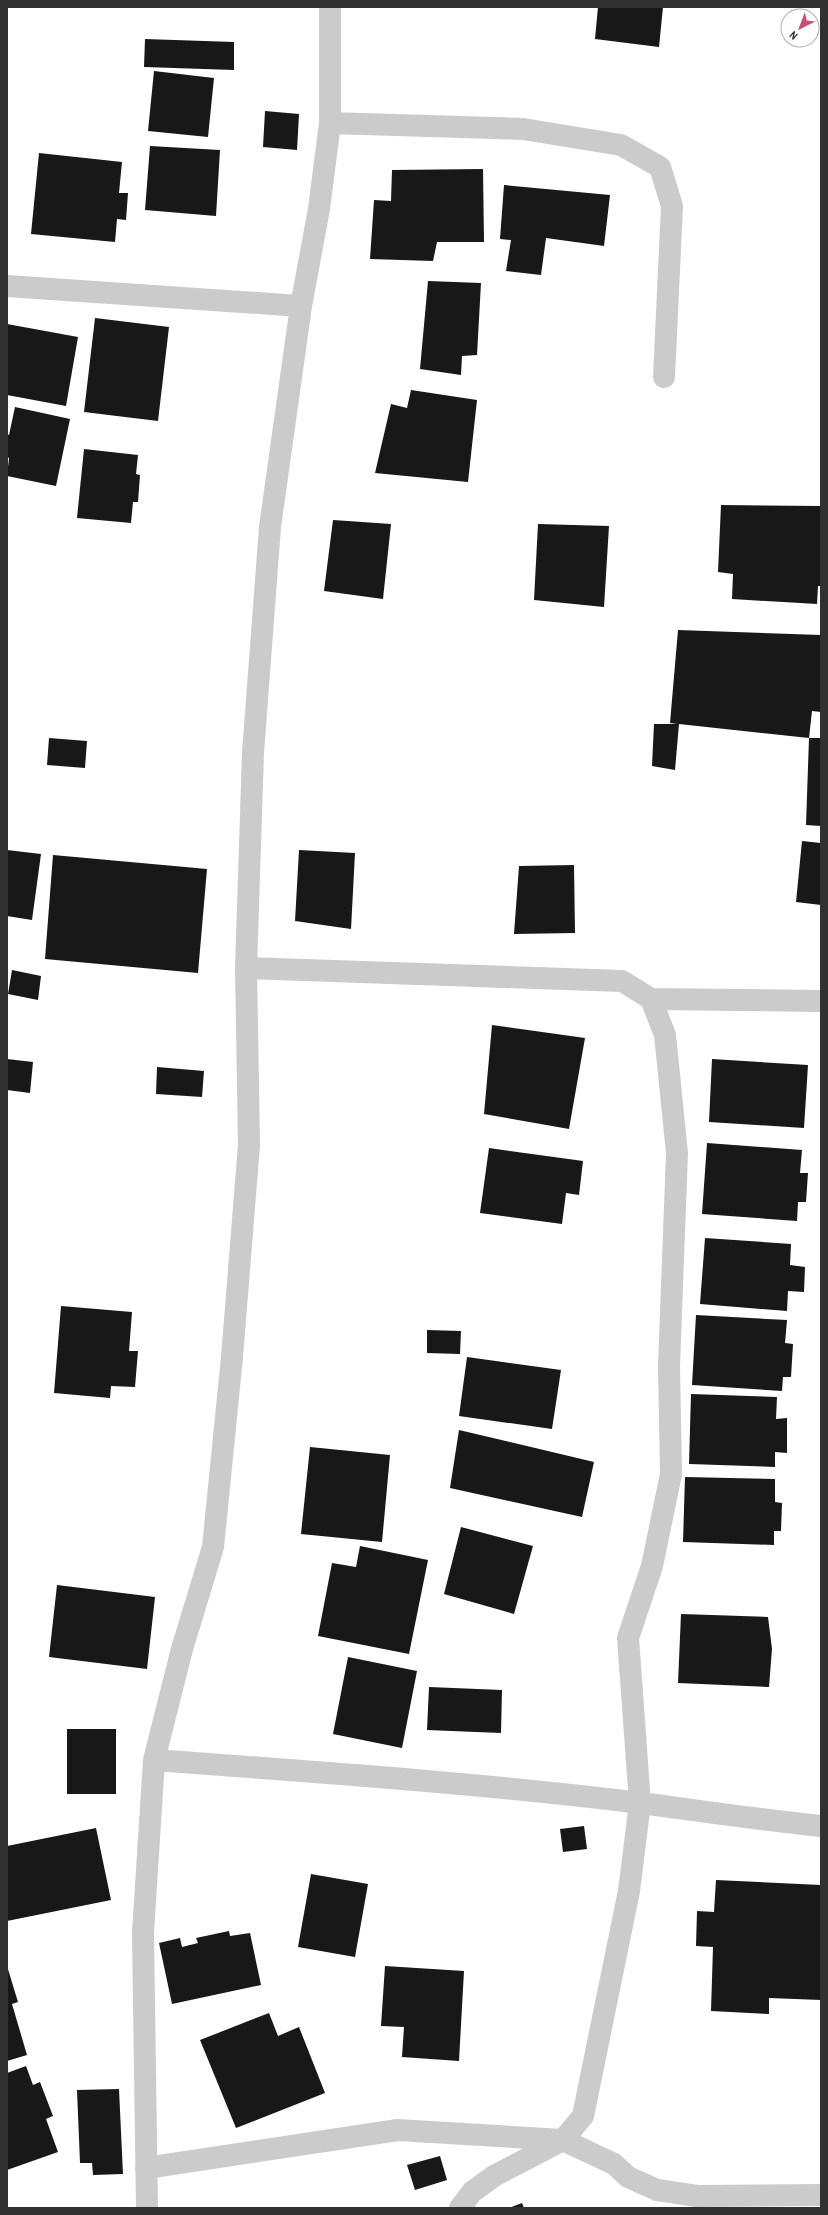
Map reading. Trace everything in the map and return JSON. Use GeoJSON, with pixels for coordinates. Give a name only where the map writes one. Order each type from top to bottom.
{"type":"FeatureCollection","features":[{"type":"Feature","properties":{"kind":"street"},"geometry":{"type":"LineString","coordinates":[[147,2208],[143,1933],[154,1760],[182,1649],[213,1547],[233,1349],[249,1145],[246,968],[253,753],[270,527],[301,306],[319,209],[330,123],[330,7]]}},
{"type":"Feature","properties":{"kind":"street"},"geometry":{"type":"LineString","coordinates":[[330,123],[523,129],[621,145],[660,167],[672,206],[664,377]]}},
{"type":"Feature","properties":{"kind":"street"},"geometry":{"type":"LineString","coordinates":[[7,286],[301,306]]}},
{"type":"Feature","properties":{"kind":"street"},"geometry":{"type":"LineString","coordinates":[[246,968],[622,981],[651,999],[821,1001]]}},
{"type":"Feature","properties":{"kind":"street"},"geometry":{"type":"LineString","coordinates":[[460,2208],[472,2192],[494,2176],[564,2140],[583,2116],[629,1891],[640,1803],[628,1638],[652,1566],[671,1474],[669,1366],[677,1153],[665,1035],[651,999]]}},
{"type":"Feature","properties":{"kind":"street"},"geometry":{"type":"LineString","coordinates":[[154,1760],[389,1777],[640,1803],[748,1819],[821,1826]]}},
{"type":"Feature","properties":{"kind":"street"},"geometry":{"type":"LineString","coordinates":[[146,2168],[398,2130],[564,2140],[614,2164],[628,2178],[657,2190],[698,2196],[821,2195]]}},
{"type":"Feature","properties":{"kind":"building"},"geometry":{"type":"Polygon","coordinates":[[[598,7],[663,7],[659,47],[595,39],[598,7]]]}},
{"type":"Feature","properties":{"kind":"building"},"geometry":{"type":"Polygon","coordinates":[[[145,39],[234,42],[234,70],[144,67],[145,39]]]}},
{"type":"Feature","properties":{"kind":"building"},"geometry":{"type":"Polygon","coordinates":[[[154,71],[214,78],[208,137],[148,131],[154,71]]]}},
{"type":"Feature","properties":{"kind":"building"},"geometry":{"type":"Polygon","coordinates":[[[265,111],[299,114],[297,150],[263,147],[265,111]]]}},
{"type":"Feature","properties":{"kind":"building"},"geometry":{"type":"Polygon","coordinates":[[[150,146],[220,150],[216,216],[145,210],[150,146]]]}},
{"type":"Feature","properties":{"kind":"building"},"geometry":{"type":"Polygon","coordinates":[[[39,153],[122,162],[119,193],[128,193],[126,220],[117,219],[115,242],[31,234],[39,153]]]}},
{"type":"Feature","properties":{"kind":"building"},"geometry":{"type":"Polygon","coordinates":[[[483,169],[484,242],[437,242],[433,261],[370,259],[374,200],[391,201],[392,170],[483,169]]]}},
{"type":"Feature","properties":{"kind":"building"},"geometry":{"type":"Polygon","coordinates":[[[504,185],[610,195],[604,246],[546,238],[541,275],[506,271],[511,240],[500,239],[504,185]]]}},
{"type":"Feature","properties":{"kind":"building"},"geometry":{"type":"Polygon","coordinates":[[[428,281],[481,283],[477,355],[462,356],[461,375],[420,369],[428,281]]]}},
{"type":"Feature","properties":{"kind":"building"},"geometry":{"type":"Polygon","coordinates":[[[95,318],[169,327],[158,421],[84,412],[95,318]]]}},
{"type":"Feature","properties":{"kind":"building"},"geometry":{"type":"Polygon","coordinates":[[[7,324],[78,337],[66,406],[7,395],[7,324]]]}},
{"type":"Feature","properties":{"kind":"building"},"geometry":{"type":"Polygon","coordinates":[[[411,390],[477,400],[468,482],[375,473],[391,404],[407,408],[411,390]]]}},
{"type":"Feature","properties":{"kind":"building"},"geometry":{"type":"Polygon","coordinates":[[[15,407],[70,419],[56,486],[7,476],[9,458],[7,457],[7,434],[9,435],[15,407]]]}},
{"type":"Feature","properties":{"kind":"building"},"geometry":{"type":"Polygon","coordinates":[[[84,449],[138,455],[136,474],[140,475],[138,502],[133,502],[131,523],[77,518],[84,449]]]}},
{"type":"Feature","properties":{"kind":"building"},"geometry":{"type":"Polygon","coordinates":[[[721,505],[821,506],[821,586],[818,586],[817,604],[732,599],[733,574],[718,572],[721,505]]]}},
{"type":"Feature","properties":{"kind":"building"},"geometry":{"type":"Polygon","coordinates":[[[333,520],[391,524],[383,599],[324,591],[333,520]]]}},
{"type":"Feature","properties":{"kind":"building"},"geometry":{"type":"Polygon","coordinates":[[[538,524],[609,526],[604,607],[534,600],[538,524]]]}},
{"type":"Feature","properties":{"kind":"building"},"geometry":{"type":"Polygon","coordinates":[[[678,630],[821,635],[821,712],[812,711],[809,738],[679,724],[675,770],[652,766],[654,724],[677,724],[670,723],[678,630]]]}},
{"type":"Feature","properties":{"kind":"building"},"geometry":{"type":"Polygon","coordinates":[[[49,738],[87,741],[85,768],[47,765],[49,738]]]}},
{"type":"Feature","properties":{"kind":"building"},"geometry":{"type":"Polygon","coordinates":[[[809,738],[821,738],[821,826],[806,825],[809,738]]]}},
{"type":"Feature","properties":{"kind":"building"},"geometry":{"type":"Polygon","coordinates":[[[802,841],[821,843],[821,905],[796,902],[802,841]]]}},
{"type":"Feature","properties":{"kind":"building"},"geometry":{"type":"Polygon","coordinates":[[[7,850],[41,854],[32,920],[7,916],[7,850]]]}},
{"type":"Feature","properties":{"kind":"building"},"geometry":{"type":"Polygon","coordinates":[[[299,850],[355,853],[351,929],[295,921],[299,850]]]}},
{"type":"Feature","properties":{"kind":"building"},"geometry":{"type":"Polygon","coordinates":[[[53,855],[207,869],[198,973],[45,959],[53,855]]]}},
{"type":"Feature","properties":{"kind":"building"},"geometry":{"type":"Polygon","coordinates":[[[574,865],[575,933],[514,934],[519,866],[574,865]]]}},
{"type":"Feature","properties":{"kind":"building"},"geometry":{"type":"Polygon","coordinates":[[[12,970],[41,976],[38,1000],[8,994],[12,970]]]}},
{"type":"Feature","properties":{"kind":"building"},"geometry":{"type":"Polygon","coordinates":[[[492,1025],[585,1038],[569,1129],[484,1114],[492,1025]]]}},
{"type":"Feature","properties":{"kind":"building"},"geometry":{"type":"Polygon","coordinates":[[[7,1059],[33,1062],[30,1093],[7,1090],[7,1059]]]}},
{"type":"Feature","properties":{"kind":"building"},"geometry":{"type":"Polygon","coordinates":[[[712,1059],[808,1065],[804,1128],[709,1122],[712,1059]]]}},
{"type":"Feature","properties":{"kind":"building"},"geometry":{"type":"Polygon","coordinates":[[[157,1067],[204,1071],[202,1097],[156,1094],[157,1067]]]}},
{"type":"Feature","properties":{"kind":"building"},"geometry":{"type":"Polygon","coordinates":[[[707,1143],[802,1150],[800,1173],[808,1173],[806,1202],[798,1202],[797,1221],[702,1214],[707,1143]]]}},
{"type":"Feature","properties":{"kind":"building"},"geometry":{"type":"Polygon","coordinates":[[[489,1148],[583,1161],[579,1195],[566,1193],[562,1224],[480,1213],[489,1148]]]}},
{"type":"Feature","properties":{"kind":"building"},"geometry":{"type":"Polygon","coordinates":[[[705,1238],[791,1244],[790,1265],[805,1267],[804,1292],[788,1291],[787,1311],[700,1304],[705,1238]]]}},
{"type":"Feature","properties":{"kind":"building"},"geometry":{"type":"Polygon","coordinates":[[[61,1306],[132,1312],[129,1351],[138,1351],[135,1387],[111,1386],[110,1398],[54,1393],[61,1306]]]}},
{"type":"Feature","properties":{"kind":"building"},"geometry":{"type":"Polygon","coordinates":[[[696,1315],[787,1320],[785,1343],[793,1344],[791,1377],[783,1377],[782,1391],[692,1385],[696,1315]]]}},
{"type":"Feature","properties":{"kind":"building"},"geometry":{"type":"Polygon","coordinates":[[[427,1330],[461,1331],[460,1354],[427,1353],[427,1330]]]}},
{"type":"Feature","properties":{"kind":"building"},"geometry":{"type":"Polygon","coordinates":[[[467,1357],[561,1370],[552,1429],[459,1416],[467,1357]]]}},
{"type":"Feature","properties":{"kind":"building"},"geometry":{"type":"Polygon","coordinates":[[[691,1394],[777,1397],[776,1419],[787,1418],[787,1453],[775,1452],[775,1467],[689,1464],[691,1394]]]}},
{"type":"Feature","properties":{"kind":"building"},"geometry":{"type":"Polygon","coordinates":[[[459,1430],[594,1462],[582,1517],[450,1488],[459,1430]]]}},
{"type":"Feature","properties":{"kind":"building"},"geometry":{"type":"Polygon","coordinates":[[[310,1447],[390,1455],[382,1542],[301,1534],[310,1447]]]}},
{"type":"Feature","properties":{"kind":"building"},"geometry":{"type":"Polygon","coordinates":[[[685,1477],[775,1479],[775,1502],[782,1503],[781,1531],[774,1531],[774,1545],[683,1542],[685,1477]]]}},
{"type":"Feature","properties":{"kind":"building"},"geometry":{"type":"Polygon","coordinates":[[[461,1527],[533,1546],[514,1614],[444,1594],[461,1527]]]}},
{"type":"Feature","properties":{"kind":"building"},"geometry":{"type":"Polygon","coordinates":[[[360,1546],[428,1560],[409,1654],[318,1636],[332,1563],[356,1567],[360,1546]]]}},
{"type":"Feature","properties":{"kind":"building"},"geometry":{"type":"Polygon","coordinates":[[[57,1585],[155,1597],[147,1669],[49,1657],[57,1585]]]}},
{"type":"Feature","properties":{"kind":"building"},"geometry":{"type":"Polygon","coordinates":[[[681,1614],[768,1617],[772,1649],[769,1687],[678,1683],[681,1614]]]}},
{"type":"Feature","properties":{"kind":"building"},"geometry":{"type":"Polygon","coordinates":[[[348,1657],[417,1671],[402,1748],[333,1734],[348,1657]]]}},
{"type":"Feature","properties":{"kind":"building"},"geometry":{"type":"Polygon","coordinates":[[[429,1687],[502,1690],[501,1733],[427,1730],[429,1687]]]}},
{"type":"Feature","properties":{"kind":"building"},"geometry":{"type":"Polygon","coordinates":[[[67,1729],[116,1729],[116,1794],[67,1794],[67,1729]]]}},
{"type":"Feature","properties":{"kind":"building"},"geometry":{"type":"Polygon","coordinates":[[[584,1826],[587,1849],[563,1852],[560,1829],[584,1826]]]}},
{"type":"Feature","properties":{"kind":"building"},"geometry":{"type":"Polygon","coordinates":[[[96,1828],[111,1900],[7,1921],[7,1846],[96,1828]]]}},
{"type":"Feature","properties":{"kind":"building"},"geometry":{"type":"Polygon","coordinates":[[[311,1874],[368,1884],[355,1957],[298,1947],[311,1874]]]}},
{"type":"Feature","properties":{"kind":"building"},"geometry":{"type":"Polygon","coordinates":[[[716,1880],[821,1885],[821,2000],[769,1998],[769,2014],[711,2011],[713,1947],[696,1946],[697,1911],[714,1912],[716,1880]]]}},
{"type":"Feature","properties":{"kind":"building"},"geometry":{"type":"Polygon","coordinates":[[[229,1931],[230,1936],[250,1933],[261,1985],[172,2004],[159,1943],[180,1938],[182,1947],[198,1943],[196,1938],[229,1931]]]}},
{"type":"Feature","properties":{"kind":"building"},"geometry":{"type":"Polygon","coordinates":[[[7,1966],[18,2002],[12,2004],[27,2055],[7,2061],[7,1966]]]}},
{"type":"Feature","properties":{"kind":"building"},"geometry":{"type":"Polygon","coordinates":[[[385,1966],[464,1971],[459,2061],[402,2057],[404,2027],[381,2026],[385,1966]]]}},
{"type":"Feature","properties":{"kind":"building"},"geometry":{"type":"Polygon","coordinates":[[[269,2013],[278,2036],[299,2027],[325,2093],[236,2128],[200,2040],[269,2013]]]}},
{"type":"Feature","properties":{"kind":"building"},"geometry":{"type":"Polygon","coordinates":[[[26,2066],[33,2085],[40,2082],[53,2116],[46,2119],[58,2152],[7,2170],[7,2073],[26,2066]]]}},
{"type":"Feature","properties":{"kind":"building"},"geometry":{"type":"Polygon","coordinates":[[[119,2089],[123,2174],[93,2175],[92,2163],[80,2163],[77,2090],[119,2089]]]}},
{"type":"Feature","properties":{"kind":"building"},"geometry":{"type":"Polygon","coordinates":[[[440,2156],[447,2180],[415,2190],[407,2165],[440,2156]]]}},
{"type":"Feature","properties":{"kind":"building"},"geometry":{"type":"Polygon","coordinates":[[[522,2203],[524,2208],[509,2208],[522,2203]]]}}]}
